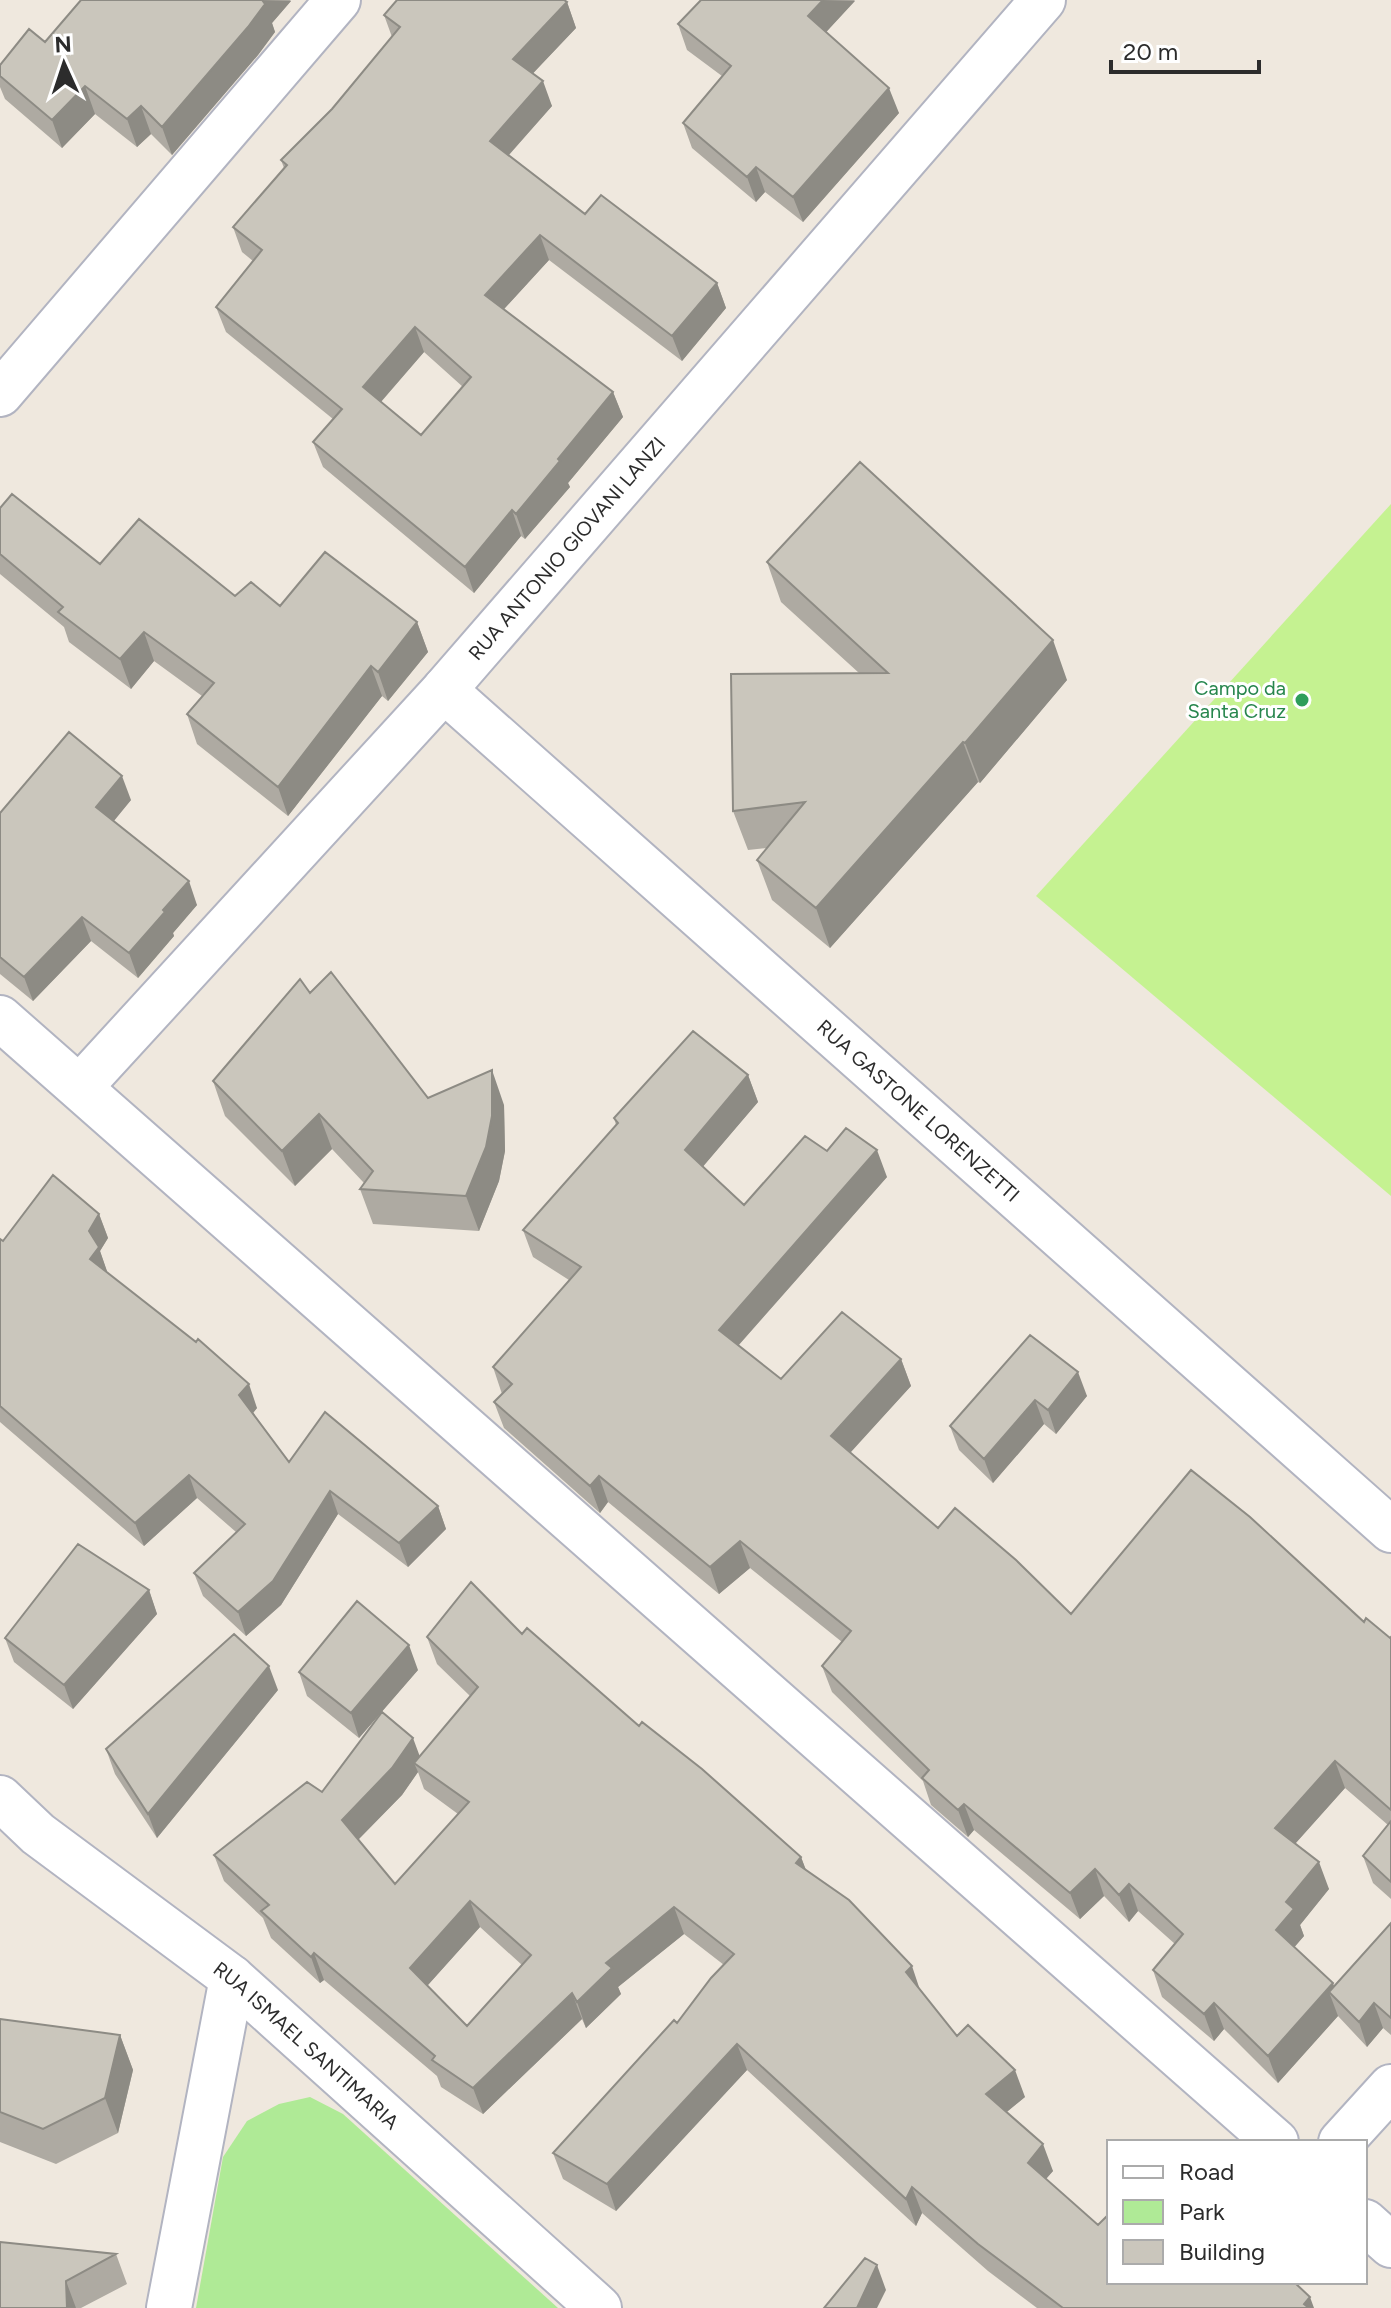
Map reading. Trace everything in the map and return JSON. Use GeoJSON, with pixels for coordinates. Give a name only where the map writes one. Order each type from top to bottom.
{"type":"FeatureCollection","features":[{"type":"Feature","properties":{"kind":"street"},"geometry":{"type":"LineString","coordinates":[[0,394],[338,0]]}},
{"type":"Feature","properties":{"kind":"street","name":"RUA ANTONIO GIOVANI LANZI"},"geometry":{"type":"LineString","coordinates":[[80,1087],[444,690],[1043,0]]}},
{"type":"Feature","properties":{"kind":"street","name":"RUA GASTONE LORENZETTI"},"geometry":{"type":"LineString","coordinates":[[444,690],[1391,1530]]}},
{"type":"Feature","properties":{"kind":"street"},"geometry":{"type":"LineString","coordinates":[[0,1018],[1274,2140]]}},
{"type":"Feature","properties":{"kind":"street","name":"RUA ISMAEL SANTIMARIA"},"geometry":{"type":"LineString","coordinates":[[0,1798],[38,1834],[232,1978],[599,2308]]}},
{"type":"Feature","properties":{"kind":"street"},"geometry":{"type":"LineString","coordinates":[[169,2308],[232,1978]]}},
{"type":"Feature","properties":{"kind":"street"},"geometry":{"type":"LineString","coordinates":[[1343,2140],[1391,2087]]}},
{"type":"Feature","properties":{"kind":"street"},"geometry":{"type":"LineString","coordinates":[[1367,2224],[1391,2245]]}},
{"type":"Feature","properties":{"kind":"green space","name":"Campo da Santa Cruz"},"geometry":{"type":"Polygon","coordinates":[[[1391,504],[1391,1196],[1036,896],[1391,504]]]}},
{"type":"Feature","properties":{"kind":"green space"},"geometry":{"type":"Polygon","coordinates":[[[310,2097],[343,2114],[558,2308],[196,2308],[223,2157],[247,2121],[279,2104],[310,2097]]]}},
{"type":"Feature","properties":{"kind":"building"},"geometry":{"type":"Polygon","coordinates":[[[81,0],[262,0],[265,4],[162,127],[141,106],[127,119],[85,86],[52,120],[0,76],[0,65],[29,29],[45,42],[81,0]]]}},
{"type":"Feature","properties":{"kind":"building"},"geometry":{"type":"Polygon","coordinates":[[[397,0],[567,2],[513,59],[543,81],[490,141],[585,214],[601,195],[717,283],[672,336],[540,235],[485,295],[613,392],[516,514],[512,510],[465,567],[313,442],[342,409],[216,307],[262,250],[233,227],[287,165],[281,160],[332,109],[400,27],[384,15],[397,0]],[[415,327],[363,387],[421,435],[471,377],[415,327]]]}},
{"type":"Feature","properties":{"kind":"building"},"geometry":{"type":"Polygon","coordinates":[[[701,0],[823,0],[808,16],[889,88],[793,197],[756,167],[747,177],[683,123],[731,66],[678,24],[701,0]]]}},
{"type":"Feature","properties":{"kind":"building"},"geometry":{"type":"Polygon","coordinates":[[[860,462],[1053,640],[816,908],[757,860],[805,802],[733,811],[731,674],[888,673],[767,562],[860,462]]]}},
{"type":"Feature","properties":{"kind":"building"},"geometry":{"type":"Polygon","coordinates":[[[12,494],[100,564],[139,519],[235,596],[251,582],[280,606],[325,552],[417,622],[378,672],[371,666],[278,787],[187,714],[214,683],[144,632],[120,659],[58,612],[63,607],[0,554],[0,508],[12,494]]]}},
{"type":"Feature","properties":{"kind":"building"},"geometry":{"type":"Polygon","coordinates":[[[69,732],[122,776],[96,807],[189,881],[129,953],[82,917],[24,977],[0,957],[0,813],[69,732]]]}},
{"type":"Feature","properties":{"kind":"building"},"geometry":{"type":"Polygon","coordinates":[[[331,972],[428,1098],[492,1070],[492,1116],[486,1147],[466,1196],[360,1189],[373,1171],[319,1114],[282,1151],[213,1081],[300,979],[310,993],[331,972]]]}},
{"type":"Feature","properties":{"kind":"building"},"geometry":{"type":"Polygon","coordinates":[[[693,1031],[748,1075],[685,1150],[744,1205],[805,1136],[827,1151],[846,1128],[877,1150],[719,1330],[781,1379],[842,1312],[901,1359],[831,1436],[938,1528],[955,1508],[1016,1560],[1071,1614],[1191,1470],[1250,1517],[1364,1622],[1366,1618],[1391,1637],[1391,1810],[1335,1761],[1275,1828],[1319,1862],[1286,1902],[1294,1909],[1276,1930],[1333,1983],[1268,2056],[1214,2003],[1204,2014],[1153,1970],[1183,1934],[1129,1884],[1119,1895],[1095,1869],[1070,1893],[964,1804],[958,1810],[922,1778],[929,1770],[822,1666],[851,1631],[740,1541],[710,1567],[599,1476],[590,1486],[494,1402],[512,1384],[493,1367],[581,1267],[523,1230],[618,1123],[614,1118],[693,1031]]]}},
{"type":"Feature","properties":{"kind":"building"},"geometry":{"type":"Polygon","coordinates":[[[53,1175],[99,1214],[89,1231],[99,1247],[90,1259],[196,1342],[198,1339],[249,1384],[239,1395],[289,1462],[325,1412],[438,1506],[399,1543],[330,1491],[273,1581],[238,1612],[194,1573],[245,1524],[189,1475],[135,1523],[0,1406],[0,1239],[3,1241],[53,1175]]]}},
{"type":"Feature","properties":{"kind":"building"},"geometry":{"type":"Polygon","coordinates":[[[1030,1335],[1078,1372],[1048,1410],[1035,1400],[984,1459],[950,1426],[1030,1335]]]}},
{"type":"Feature","properties":{"kind":"building"},"geometry":{"type":"Polygon","coordinates":[[[78,1544],[149,1590],[64,1685],[5,1638],[78,1544]]]}},
{"type":"Feature","properties":{"kind":"building"},"geometry":{"type":"Polygon","coordinates":[[[471,1582],[522,1634],[527,1628],[639,1726],[642,1722],[702,1769],[801,1857],[796,1863],[849,1900],[912,1966],[906,1972],[957,2036],[968,2025],[1015,2070],[986,2094],[1043,2144],[1028,2163],[1098,2225],[1107,2216],[1107,2284],[1296,2284],[1310,2297],[1304,2304],[1309,2308],[1063,2308],[978,2244],[912,2187],[906,2199],[737,2044],[607,2184],[553,2153],[674,2020],[677,2023],[711,1978],[734,1954],[674,1907],[606,1963],[612,1968],[577,2002],[572,1993],[473,2088],[432,2060],[435,2056],[314,1953],[311,1957],[261,1911],[269,1905],[214,1855],[307,1782],[322,1792],[382,1712],[413,1738],[392,1768],[342,1820],[395,1884],[469,1802],[414,1763],[478,1687],[427,1637],[471,1582]],[[470,1901],[410,1968],[467,2026],[531,1955],[470,1901]]]}},
{"type":"Feature","properties":{"kind":"building"},"geometry":{"type":"Polygon","coordinates":[[[357,1601],[409,1645],[351,1713],[299,1672],[357,1601]]]}},
{"type":"Feature","properties":{"kind":"building"},"geometry":{"type":"Polygon","coordinates":[[[234,1634],[269,1666],[148,1814],[106,1749],[234,1634]]]}},
{"type":"Feature","properties":{"kind":"building"},"geometry":{"type":"Polygon","coordinates":[[[1391,1821],[1391,1882],[1363,1856],[1391,1821]]]}},
{"type":"Feature","properties":{"kind":"building"},"geometry":{"type":"Polygon","coordinates":[[[1391,1923],[1391,2018],[1374,2003],[1359,2022],[1329,1992],[1391,1923]]]}},
{"type":"Feature","properties":{"kind":"building"},"geometry":{"type":"Polygon","coordinates":[[[0,2019],[120,2035],[105,2098],[43,2129],[0,2112],[0,2019]]]}},
{"type":"Feature","properties":{"kind":"building"},"geometry":{"type":"Polygon","coordinates":[[[0,2242],[116,2254],[66,2281],[67,2308],[0,2308],[0,2242]]]}},
{"type":"Feature","properties":{"kind":"building"},"geometry":{"type":"Polygon","coordinates":[[[865,2258],[877,2265],[857,2308],[824,2308],[865,2258]]]}},
{"type":"Feature","properties":{"kind":"place","name":"Campo da Santa Cruz"},"geometry":{"type":"Point","coordinates":[1302,700]}}]}
